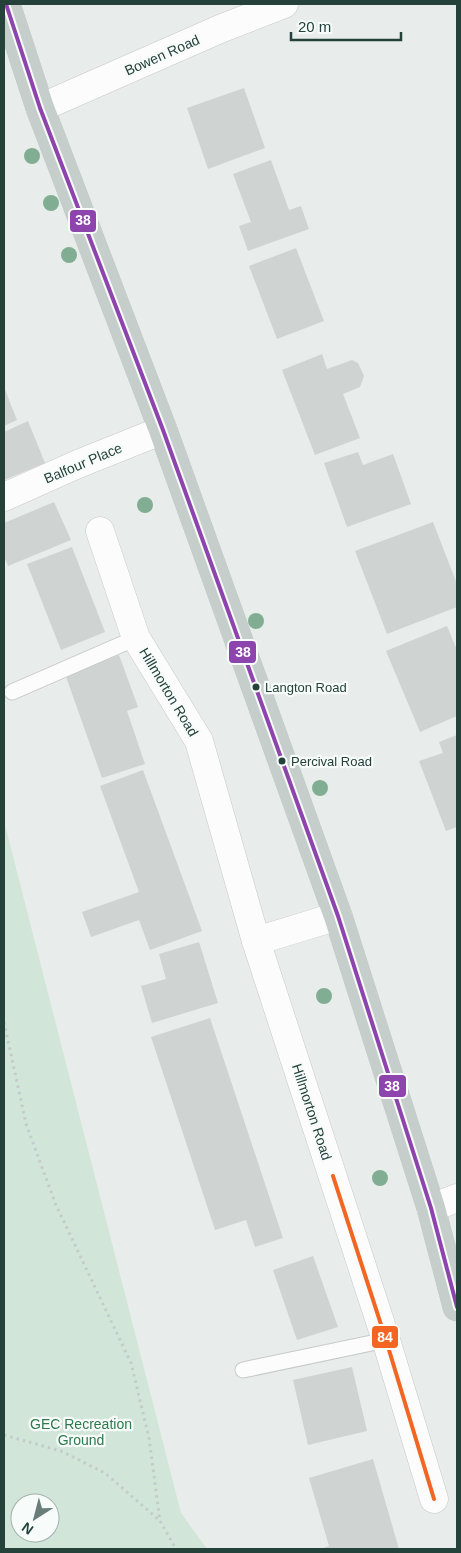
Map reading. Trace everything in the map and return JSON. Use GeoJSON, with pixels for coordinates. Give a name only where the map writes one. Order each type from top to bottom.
{"type":"FeatureCollection","features":[{"type":"Feature","properties":{"kind":"highway"},"geometry":{"type":"LineString","coordinates":[[6,4],[40,108],[163,430],[338,916],[431,1208],[457,1307]]}},
{"type":"Feature","properties":{"kind":"street","name":"Bowen Road"},"geometry":{"type":"LineString","coordinates":[[40,108],[220,29],[284,4]]}},
{"type":"Feature","properties":{"kind":"street","name":"Balfour Place"},"geometry":{"type":"LineString","coordinates":[[4,497],[78,464],[163,430]]}},
{"type":"Feature","properties":{"kind":"street","name":"Hillmorton Road"},"geometry":{"type":"LineString","coordinates":[[100,531],[136,638],[199,741],[256,942],[386,1340],[434,1499]]}},
{"type":"Feature","properties":{"kind":"street"},"geometry":{"type":"LineString","coordinates":[[256,942],[338,916]]}},
{"type":"Feature","properties":{"kind":"street"},"geometry":{"type":"LineString","coordinates":[[431,1208],[457,1198]]}},
{"type":"Feature","properties":{"kind":"lane"},"geometry":{"type":"LineString","coordinates":[[12,692],[136,638]]}},
{"type":"Feature","properties":{"kind":"lane"},"geometry":{"type":"LineString","coordinates":[[243,1370],[386,1340]]}},
{"type":"Feature","properties":{"kind":"path"},"geometry":{"type":"LineString","coordinates":[[4,1022],[26,1124],[50,1187],[131,1363],[149,1438],[160,1521]]}},
{"type":"Feature","properties":{"kind":"path"},"geometry":{"type":"LineString","coordinates":[[4,1436],[61,1452],[105,1472],[160,1521],[176,1549]]}},
{"type":"Feature","properties":{"kind":"green space","name":"GEC Recreation Ground"},"geometry":{"type":"Polygon","coordinates":[[[4,821],[181,1513],[207,1549],[4,1549],[4,821]]]}},
{"type":"Feature","properties":{"kind":"building"},"geometry":{"type":"Polygon","coordinates":[[[244,88],[265,148],[208,169],[187,108],[244,88]]]}},
{"type":"Feature","properties":{"kind":"building"},"geometry":{"type":"Polygon","coordinates":[[[271,160],[289,210],[301,206],[309,229],[248,251],[239,226],[251,222],[233,174],[271,160]]]}},
{"type":"Feature","properties":{"kind":"building"},"geometry":{"type":"Polygon","coordinates":[[[296,248],[324,321],[277,339],[249,266],[296,248]]]}},
{"type":"Feature","properties":{"kind":"building"},"geometry":{"type":"Polygon","coordinates":[[[322,354],[327,369],[352,360],[358,363],[364,376],[360,387],[343,394],[360,438],[315,455],[282,370],[322,354]]]}},
{"type":"Feature","properties":{"kind":"building"},"geometry":{"type":"Polygon","coordinates":[[[4,387],[17,420],[4,426],[4,387]]]}},
{"type":"Feature","properties":{"kind":"building"},"geometry":{"type":"Polygon","coordinates":[[[28,421],[45,463],[4,480],[4,432],[28,421]]]}},
{"type":"Feature","properties":{"kind":"building"},"geometry":{"type":"Polygon","coordinates":[[[358,452],[363,465],[393,454],[411,504],[347,527],[324,463],[358,452]]]}},
{"type":"Feature","properties":{"kind":"building"},"geometry":{"type":"Polygon","coordinates":[[[54,502],[71,540],[8,566],[4,556],[4,523],[54,502]]]}},
{"type":"Feature","properties":{"kind":"building"},"geometry":{"type":"Polygon","coordinates":[[[433,522],[457,584],[457,607],[387,634],[355,551],[433,522]]]}},
{"type":"Feature","properties":{"kind":"building"},"geometry":{"type":"Polygon","coordinates":[[[72,547],[105,632],[61,650],[27,564],[72,547]]]}},
{"type":"Feature","properties":{"kind":"building"},"geometry":{"type":"Polygon","coordinates":[[[447,626],[457,650],[457,716],[420,732],[386,651],[447,626]]]}},
{"type":"Feature","properties":{"kind":"building"},"geometry":{"type":"Polygon","coordinates":[[[119,655],[138,707],[127,711],[145,764],[102,778],[65,674],[119,655]]]}},
{"type":"Feature","properties":{"kind":"building"},"geometry":{"type":"Polygon","coordinates":[[[457,735],[457,827],[446,831],[419,761],[443,753],[439,742],[457,735]]]}},
{"type":"Feature","properties":{"kind":"building"},"geometry":{"type":"Polygon","coordinates":[[[143,770],[202,931],[150,950],[139,920],[91,937],[82,912],[139,892],[100,786],[143,770]]]}},
{"type":"Feature","properties":{"kind":"building"},"geometry":{"type":"Polygon","coordinates":[[[199,942],[218,1003],[152,1023],[141,986],[166,979],[159,954],[199,942]]]}},
{"type":"Feature","properties":{"kind":"building"},"geometry":{"type":"Polygon","coordinates":[[[210,1018],[283,1238],[255,1247],[246,1220],[215,1230],[151,1037],[210,1018]]]}},
{"type":"Feature","properties":{"kind":"building"},"geometry":{"type":"Polygon","coordinates":[[[313,1256],[338,1327],[297,1340],[273,1270],[313,1256]]]}},
{"type":"Feature","properties":{"kind":"building"},"geometry":{"type":"Polygon","coordinates":[[[352,1367],[367,1431],[308,1445],[293,1380],[352,1367]]]}},
{"type":"Feature","properties":{"kind":"building"},"geometry":{"type":"Polygon","coordinates":[[[373,1459],[399,1549],[320,1549],[329,1546],[309,1478],[373,1459]]]}},
{"type":"Feature","properties":{"kind":"transit line","name":"38"},"geometry":{"type":"LineString","coordinates":[[6,4],[40,108],[163,430],[338,916],[431,1208],[457,1307]]}},
{"type":"Feature","properties":{"kind":"transit line","name":"84"},"geometry":{"type":"LineString","coordinates":[[333,1176],[386,1340],[434,1499]]}},
{"type":"Feature","properties":{"kind":"place","name":"Langton Road"},"geometry":{"type":"Point","coordinates":[256,687]}},
{"type":"Feature","properties":{"kind":"place","name":"Percival Road"},"geometry":{"type":"Point","coordinates":[282,761]}}]}
